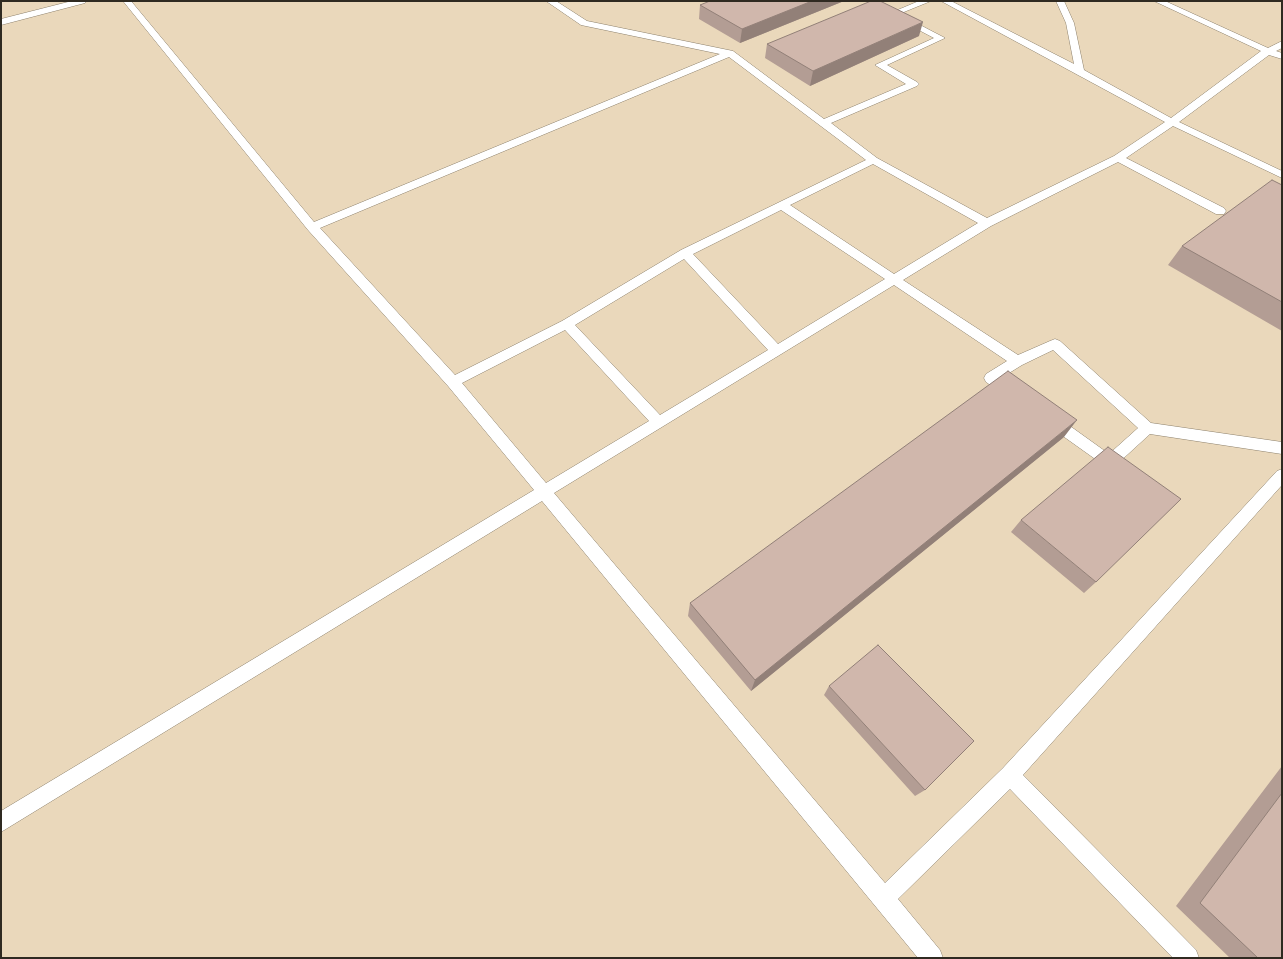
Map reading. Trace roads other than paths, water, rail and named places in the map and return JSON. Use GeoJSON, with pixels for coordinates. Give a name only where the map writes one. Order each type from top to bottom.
{"type":"FeatureCollection","features":[{"type":"Feature","properties":{"kind":"lane"},"geometry":{"type":"LineString","coordinates":[[1,22],[82,1]]}},
{"type":"Feature","properties":{"kind":"lane"},"geometry":{"type":"LineString","coordinates":[[128,1],[312,227],[453,382],[884,898],[932,958]]}},
{"type":"Feature","properties":{"kind":"lane"},"geometry":{"type":"LineString","coordinates":[[550,1],[584,23],[730,53],[873,160],[987,223]]}},
{"type":"Feature","properties":{"kind":"lane"},"geometry":{"type":"LineString","coordinates":[[823,123],[914,84],[880,65],[941,38],[892,14],[927,1]]}},
{"type":"Feature","properties":{"kind":"lane"},"geometry":{"type":"LineString","coordinates":[[945,1],[1080,71],[1172,122],[1282,175]]}},
{"type":"Feature","properties":{"kind":"lane"},"geometry":{"type":"LineString","coordinates":[[1060,1],[1070,24],[1080,71]]}},
{"type":"Feature","properties":{"kind":"lane"},"geometry":{"type":"LineString","coordinates":[[1158,1],[1282,56]]}},
{"type":"Feature","properties":{"kind":"lane"},"geometry":{"type":"LineString","coordinates":[[1,822],[987,223],[1118,158],[1172,122],[1268,51],[1282,44]]}},
{"type":"Feature","properties":{"kind":"lane"},"geometry":{"type":"LineString","coordinates":[[312,227],[730,53]]}},
{"type":"Feature","properties":{"kind":"lane"},"geometry":{"type":"LineString","coordinates":[[1118,158],[1220,211]]}},
{"type":"Feature","properties":{"kind":"lane"},"geometry":{"type":"LineString","coordinates":[[453,382],[567,324],[685,253],[873,160]]}},
{"type":"Feature","properties":{"kind":"lane"},"geometry":{"type":"LineString","coordinates":[[782,205],[1017,361]]}},
{"type":"Feature","properties":{"kind":"lane"},"geometry":{"type":"LineString","coordinates":[[685,253],[777,351]]}},
{"type":"Feature","properties":{"kind":"lane"},"geometry":{"type":"LineString","coordinates":[[567,324],[659,423]]}},
{"type":"Feature","properties":{"kind":"lane"},"geometry":{"type":"LineString","coordinates":[[1023,400],[991,378],[1017,361],[1055,344],[1147,428],[1282,448]]}},
{"type":"Feature","properties":{"kind":"lane"},"geometry":{"type":"LineString","coordinates":[[1041,414],[1110,462],[1147,428]]}},
{"type":"Feature","properties":{"kind":"lane"},"geometry":{"type":"LineString","coordinates":[[884,898],[1010,775],[1282,475]]}},
{"type":"Feature","properties":{"kind":"lane"},"geometry":{"type":"LineString","coordinates":[[1010,775],[1188,958]]}}]}
